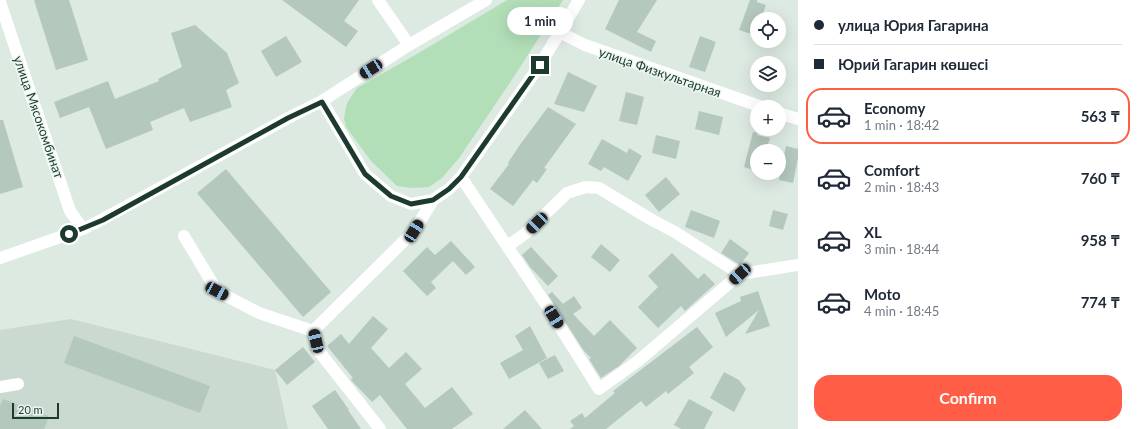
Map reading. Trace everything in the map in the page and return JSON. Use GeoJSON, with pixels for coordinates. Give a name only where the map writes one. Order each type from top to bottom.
{"type":"FeatureCollection","features":[{"type":"Feature","properties":{"kind":"street"},"geometry":{"type":"LineString","coordinates":[[378,0],[409,45]]}},
{"type":"Feature","properties":{"kind":"street"},"geometry":{"type":"LineString","coordinates":[[0,258],[83,229],[103,220],[288,118],[322,102],[409,45],[486,0]]}},
{"type":"Feature","properties":{"kind":"street"},"geometry":{"type":"LineString","coordinates":[[313,331],[414,231],[433,200],[449,189],[461,177],[540,65],[579,0]]}},
{"type":"Feature","properties":{"kind":"street","name":"улица Мясокомбинат"},"geometry":{"type":"LineString","coordinates":[[0,2],[70,211],[83,229]]}},
{"type":"Feature","properties":{"kind":"street","name":"улица Физкультарная"},"geometry":{"type":"LineString","coordinates":[[560,32],[585,46],[750,103]]}},
{"type":"Feature","properties":{"kind":"street"},"geometry":{"type":"LineString","coordinates":[[322,102],[365,174],[391,196],[411,204],[433,200]]}},
{"type":"Feature","properties":{"kind":"street"},"geometry":{"type":"LineString","coordinates":[[786,115],[798,119]]}},
{"type":"Feature","properties":{"kind":"street"},"geometry":{"type":"LineString","coordinates":[[461,177],[508,246],[599,389],[638,361],[740,274],[798,265]]}},
{"type":"Feature","properties":{"kind":"street"},"geometry":{"type":"LineString","coordinates":[[508,246],[526,233],[567,193],[586,187],[599,188],[674,232],[740,274]]}},
{"type":"Feature","properties":{"kind":"street"},"geometry":{"type":"LineString","coordinates":[[184,236],[217,291],[259,313],[313,331]]}},
{"type":"Feature","properties":{"kind":"street"},"geometry":{"type":"LineString","coordinates":[[313,331],[318,350],[380,429]]}},
{"type":"Feature","properties":{"kind":"street"},"geometry":{"type":"LineString","coordinates":[[0,387],[18,384]]}},
{"type":"Feature","properties":{"kind":"shaded area"},"geometry":{"type":"Polygon","coordinates":[[[71,319],[275,370],[288,429],[0,429],[0,330],[71,319]]]}},
{"type":"Feature","properties":{"kind":"green space"},"geometry":{"type":"Polygon","coordinates":[[[507,0],[563,0],[459,158],[442,178],[429,187],[411,188],[397,186],[371,161],[346,127],[344,118],[347,103],[357,88],[507,0]]]}},
{"type":"Feature","properties":{"kind":"building"},"geometry":{"type":"Polygon","coordinates":[[[34,0],[69,0],[88,60],[56,70],[34,0]]]}},
{"type":"Feature","properties":{"kind":"building"},"geometry":{"type":"Polygon","coordinates":[[[282,0],[359,0],[344,21],[358,31],[346,47],[282,0]]]}},
{"type":"Feature","properties":{"kind":"building"},"geometry":{"type":"Polygon","coordinates":[[[619,0],[657,0],[637,32],[656,41],[651,52],[605,29],[619,0]]]}},
{"type":"Feature","properties":{"kind":"building"},"geometry":{"type":"Polygon","coordinates":[[[750,0],[757,0],[757,2],[766,5],[764,12],[750,12],[750,34],[739,30],[750,0]]]}},
{"type":"Feature","properties":{"kind":"building"},"geometry":{"type":"Polygon","coordinates":[[[195,25],[227,53],[239,83],[226,90],[232,107],[190,122],[184,108],[150,122],[153,130],[106,149],[89,107],[60,118],[54,102],[108,81],[115,99],[159,81],[158,79],[182,67],[171,33],[195,25]]]}},
{"type":"Feature","properties":{"kind":"building"},"geometry":{"type":"Polygon","coordinates":[[[286,36],[302,62],[276,77],[261,51],[286,36]]]}},
{"type":"Feature","properties":{"kind":"building"},"geometry":{"type":"Polygon","coordinates":[[[700,36],[716,42],[705,72],[689,67],[700,36]]]}},
{"type":"Feature","properties":{"kind":"building"},"geometry":{"type":"Polygon","coordinates":[[[568,72],[597,86],[584,112],[554,104],[568,72]]]}},
{"type":"Feature","properties":{"kind":"building"},"geometry":{"type":"Polygon","coordinates":[[[626,92],[644,97],[637,125],[619,121],[626,92]]]}},
{"type":"Feature","properties":{"kind":"building"},"geometry":{"type":"Polygon","coordinates":[[[548,107],[576,124],[544,168],[547,169],[537,183],[533,180],[513,206],[490,189],[548,107]]]}},
{"type":"Feature","properties":{"kind":"building"},"geometry":{"type":"Polygon","coordinates":[[[699,111],[723,117],[719,135],[695,129],[699,111]]]}},
{"type":"Feature","properties":{"kind":"building"},"geometry":{"type":"Polygon","coordinates":[[[0,120],[3,120],[23,187],[0,194],[0,120]]]}},
{"type":"Feature","properties":{"kind":"building"},"geometry":{"type":"Polygon","coordinates":[[[656,135],[680,141],[676,159],[652,153],[656,135]]]}},
{"type":"Feature","properties":{"kind":"building"},"geometry":{"type":"Polygon","coordinates":[[[752,136],[770,138],[768,144],[750,144],[750,169],[744,167],[752,136]]]}},
{"type":"Feature","properties":{"kind":"building"},"geometry":{"type":"Polygon","coordinates":[[[602,139],[627,153],[629,148],[642,156],[628,181],[604,167],[601,171],[588,164],[602,139]]]}},
{"type":"Feature","properties":{"kind":"building"},"geometry":{"type":"Polygon","coordinates":[[[786,146],[798,149],[798,158],[793,183],[779,180],[786,180],[786,146]]]}},
{"type":"Feature","properties":{"kind":"building"},"geometry":{"type":"Polygon","coordinates":[[[226,169],[331,292],[303,317],[197,193],[226,169]]]}},
{"type":"Feature","properties":{"kind":"building"},"geometry":{"type":"Polygon","coordinates":[[[666,177],[680,194],[659,212],[645,195],[666,177]]]}},
{"type":"Feature","properties":{"kind":"building"},"geometry":{"type":"Polygon","coordinates":[[[691,210],[720,221],[714,238],[685,227],[691,210]]]}},
{"type":"Feature","properties":{"kind":"building"},"geometry":{"type":"Polygon","coordinates":[[[773,210],[788,214],[783,230],[769,226],[773,210]]]}},
{"type":"Feature","properties":{"kind":"building"},"geometry":{"type":"Polygon","coordinates":[[[730,239],[749,253],[740,265],[721,253],[730,239]]]}},
{"type":"Feature","properties":{"kind":"building"},"geometry":{"type":"Polygon","coordinates":[[[451,241],[475,267],[466,275],[453,261],[431,282],[436,288],[427,296],[403,271],[427,247],[435,255],[451,241]]]}},
{"type":"Feature","properties":{"kind":"building"},"geometry":{"type":"Polygon","coordinates":[[[601,244],[620,260],[610,272],[591,257],[601,244]]]}},
{"type":"Feature","properties":{"kind":"building"},"geometry":{"type":"Polygon","coordinates":[[[531,247],[558,276],[548,286],[530,267],[522,255],[531,247]]]}},
{"type":"Feature","properties":{"kind":"building"},"geometry":{"type":"Polygon","coordinates":[[[672,253],[698,279],[704,273],[715,284],[685,311],[681,306],[658,328],[638,307],[658,287],[648,276],[672,253]]]}},
{"type":"Feature","properties":{"kind":"building"},"geometry":{"type":"Polygon","coordinates":[[[758,291],[770,326],[745,334],[759,310],[726,337],[715,313],[741,301],[740,297],[758,291]]]}},
{"type":"Feature","properties":{"kind":"building"},"geometry":{"type":"Polygon","coordinates":[[[552,292],[563,304],[574,296],[582,308],[573,314],[594,336],[610,320],[637,348],[619,366],[601,378],[589,359],[591,358],[584,351],[548,295],[552,292]]]}},
{"type":"Feature","properties":{"kind":"building"},"geometry":{"type":"Polygon","coordinates":[[[373,316],[388,329],[371,348],[389,368],[406,352],[422,369],[405,384],[425,408],[452,387],[473,414],[452,429],[407,429],[380,395],[372,402],[351,380],[353,378],[327,346],[341,334],[349,344],[373,316]]]}},
{"type":"Feature","properties":{"kind":"building"},"geometry":{"type":"Polygon","coordinates":[[[530,326],[547,358],[509,379],[500,363],[523,350],[515,336],[530,326]]]}},
{"type":"Feature","properties":{"kind":"building"},"geometry":{"type":"Polygon","coordinates":[[[697,327],[713,347],[689,367],[694,373],[668,394],[666,391],[646,407],[641,401],[606,429],[570,429],[574,426],[570,421],[582,413],[585,418],[615,393],[613,391],[697,327]]]}},
{"type":"Feature","properties":{"kind":"building"},"geometry":{"type":"Polygon","coordinates":[[[74,336],[210,386],[200,413],[64,363],[74,336]]]}},
{"type":"Feature","properties":{"kind":"building"},"geometry":{"type":"Polygon","coordinates":[[[303,347],[315,362],[287,385],[275,370],[303,347]]]}},
{"type":"Feature","properties":{"kind":"building"},"geometry":{"type":"Polygon","coordinates":[[[555,355],[564,371],[548,379],[539,363],[555,355]]]}},
{"type":"Feature","properties":{"kind":"building"},"geometry":{"type":"Polygon","coordinates":[[[724,372],[739,380],[746,389],[734,412],[710,398],[724,372]]]}},
{"type":"Feature","properties":{"kind":"building"},"geometry":{"type":"Polygon","coordinates":[[[335,390],[361,429],[328,429],[312,406],[335,390]]]}},
{"type":"Feature","properties":{"kind":"building"},"geometry":{"type":"Polygon","coordinates":[[[3,399],[49,416],[44,429],[0,429],[0,406],[3,399]]]}},
{"type":"Feature","properties":{"kind":"building"},"geometry":{"type":"Polygon","coordinates":[[[689,399],[713,412],[704,429],[681,429],[674,425],[689,399]]]}},
{"type":"Feature","properties":{"kind":"building"},"geometry":{"type":"Polygon","coordinates":[[[525,410],[542,429],[503,429],[525,410]]]}},
{"type":"Feature","properties":{"kind":"route"},"geometry":{"type":"LineString","coordinates":[[69,234],[103,220],[288,118],[322,102],[365,174],[391,196],[411,204],[433,200],[449,189],[461,177],[540,65]]}}]}
